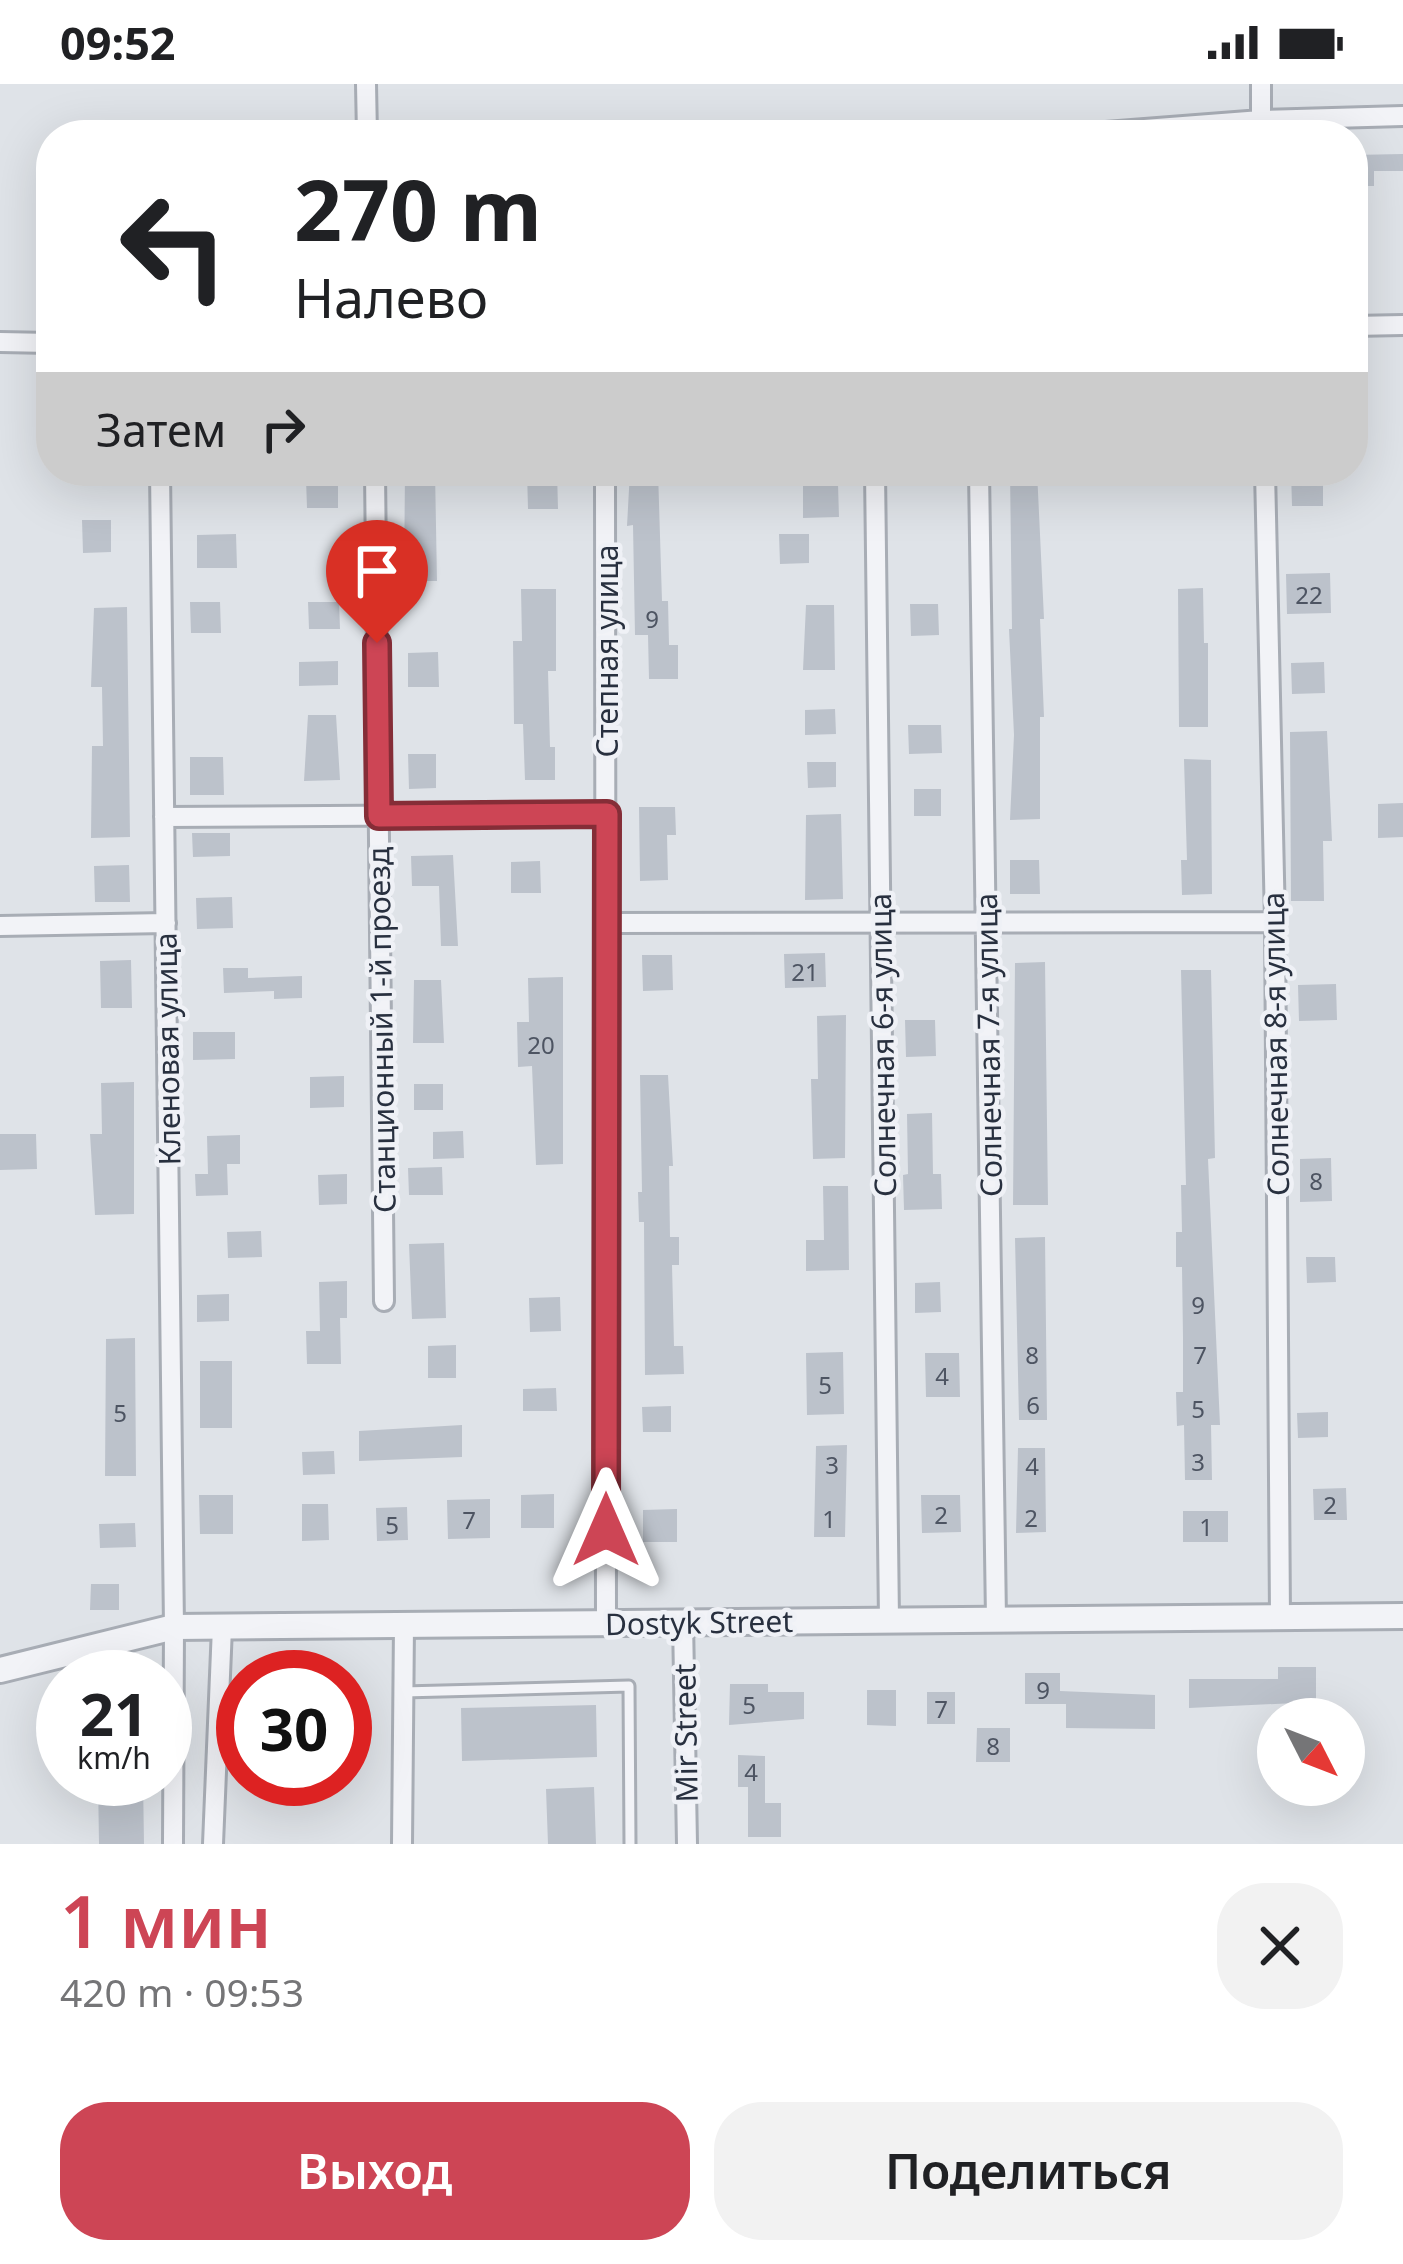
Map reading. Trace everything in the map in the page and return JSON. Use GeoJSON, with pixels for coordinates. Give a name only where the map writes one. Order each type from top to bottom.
{"type":"FeatureCollection","features":[{"type":"Feature","properties":{"kind":"street"},"geometry":{"type":"LineString","coordinates":[[366,84],[367,120]]}},
{"type":"Feature","properties":{"kind":"street"},"geometry":{"type":"LineString","coordinates":[[1261,84],[1262,120]]}},
{"type":"Feature","properties":{"kind":"street"},"geometry":{"type":"LineString","coordinates":[[1352,120],[1403,116]]}},
{"type":"Feature","properties":{"kind":"street"},"geometry":{"type":"LineString","coordinates":[[1368,326],[1403,325]]}},
{"type":"Feature","properties":{"kind":"street"},"geometry":{"type":"LineString","coordinates":[[0,343],[36,343]]}},
{"type":"Feature","properties":{"kind":"street","name":"Кленовая улица"},"geometry":{"type":"LineString","coordinates":[[160,486],[174,1627],[172,1844]]}},
{"type":"Feature","properties":{"kind":"street","name":"Станционный 1-й проезд"},"geometry":{"type":"LineString","coordinates":[[375,486],[384,1300]]}},
{"type":"Feature","properties":{"kind":"street","name":"Степная улица"},"geometry":{"type":"LineString","coordinates":[[605,486],[606,1624]]}},
{"type":"Feature","properties":{"kind":"street","name":"Солнечная 6-я улица"},"geometry":{"type":"LineString","coordinates":[[875,486],[889,1620]]}},
{"type":"Feature","properties":{"kind":"street","name":"Солнечная 7-я улица"},"geometry":{"type":"LineString","coordinates":[[979,486],[996,1619]]}},
{"type":"Feature","properties":{"kind":"street","name":"Солнечная 8-я улица"},"geometry":{"type":"LineString","coordinates":[[1265,486],[1280,1617]]}},
{"type":"Feature","properties":{"kind":"street"},"geometry":{"type":"LineString","coordinates":[[164,817],[607,814]]}},
{"type":"Feature","properties":{"kind":"street"},"geometry":{"type":"LineString","coordinates":[[607,923],[1274,922]]}},
{"type":"Feature","properties":{"kind":"street"},"geometry":{"type":"LineString","coordinates":[[0,926],[166,923]]}},
{"type":"Feature","properties":{"kind":"street","name":"Dostyk Street"},"geometry":{"type":"LineString","coordinates":[[0,1670],[174,1627],[1403,1616]]}},
{"type":"Feature","properties":{"kind":"street","name":"Mir Street"},"geometry":{"type":"LineString","coordinates":[[683,1622],[687,1844]]}},
{"type":"Feature","properties":{"kind":"street"},"geometry":{"type":"LineString","coordinates":[[402,1844],[404,1625]]}},
{"type":"Feature","properties":{"kind":"street"},"geometry":{"type":"LineString","coordinates":[[213,1844],[222,1627]]}},
{"type":"Feature","properties":{"kind":"lane"},"geometry":{"type":"LineString","coordinates":[[404,1692],[629,1686],[630,1844]]}},
{"type":"Feature","properties":{"kind":"building"},"geometry":{"type":"Polygon","coordinates":[[[1403,154],[1403,171],[1374,171],[1374,186],[1368,186],[1368,155],[1403,154]]]}},
{"type":"Feature","properties":{"kind":"building"},"geometry":{"type":"Polygon","coordinates":[[[306,486],[338,486],[338,508],[307,508],[306,486]]]}},
{"type":"Feature","properties":{"kind":"building"},"geometry":{"type":"Polygon","coordinates":[[[405,486],[435,486],[437,581],[404,581],[405,486]]]}},
{"type":"Feature","properties":{"kind":"building"},"geometry":{"type":"Polygon","coordinates":[[[527,486],[557,486],[558,509],[528,509],[527,486]]]}},
{"type":"Feature","properties":{"kind":"building"},"geometry":{"type":"Polygon","coordinates":[[[629,486],[658,486],[662,601],[668,601],[669,645],[678,645],[678,679],[649,679],[648,635],[635,635],[633,525],[627,526],[629,486]]]}},
{"type":"Feature","properties":{"kind":"building"},"geometry":{"type":"Polygon","coordinates":[[[803,486],[838,486],[839,517],[803,518],[803,486]]]}},
{"type":"Feature","properties":{"kind":"building"},"geometry":{"type":"Polygon","coordinates":[[[1010,486],[1038,486],[1044,619],[1040,619],[1044,717],[1040,717],[1040,819],[1010,820],[1010,486]]]}},
{"type":"Feature","properties":{"kind":"building"},"geometry":{"type":"Polygon","coordinates":[[[1291,486],[1323,486],[1323,506],[1292,506],[1291,486]]]}},
{"type":"Feature","properties":{"kind":"building"},"geometry":{"type":"Polygon","coordinates":[[[82,520],[111,520],[111,552],[83,553],[82,520]]]}},
{"type":"Feature","properties":{"kind":"building"},"geometry":{"type":"Polygon","coordinates":[[[236,534],[237,568],[197,568],[197,535],[236,534]]]}},
{"type":"Feature","properties":{"kind":"building"},"geometry":{"type":"Polygon","coordinates":[[[779,534],[809,534],[809,563],[780,564],[779,534]]]}},
{"type":"Feature","properties":{"kind":"building"},"geometry":{"type":"Polygon","coordinates":[[[1330,573],[1331,613],[1287,614],[1286,574],[1330,573]]]}},
{"type":"Feature","properties":{"kind":"building"},"geometry":{"type":"Polygon","coordinates":[[[1203,588],[1208,727],[1179,727],[1178,589],[1203,588]]]}},
{"type":"Feature","properties":{"kind":"building"},"geometry":{"type":"Polygon","coordinates":[[[521,589],[556,589],[556,671],[548,671],[555,780],[525,780],[523,724],[514,724],[513,641],[522,641],[521,589]]]}},
{"type":"Feature","properties":{"kind":"building"},"geometry":{"type":"Polygon","coordinates":[[[190,602],[220,602],[221,633],[191,633],[190,602]]]}},
{"type":"Feature","properties":{"kind":"building"},"geometry":{"type":"Polygon","coordinates":[[[308,602],[339,602],[340,629],[309,629],[308,602]]]}},
{"type":"Feature","properties":{"kind":"building"},"geometry":{"type":"Polygon","coordinates":[[[910,604],[938,604],[939,635],[911,636],[910,604]]]}},
{"type":"Feature","properties":{"kind":"building"},"geometry":{"type":"Polygon","coordinates":[[[806,605],[834,605],[835,670],[803,670],[806,605]]]}},
{"type":"Feature","properties":{"kind":"building"},"geometry":{"type":"Polygon","coordinates":[[[127,607],[130,837],[91,838],[92,746],[103,746],[102,687],[91,687],[94,608],[127,607]]]}},
{"type":"Feature","properties":{"kind":"building"},"geometry":{"type":"Polygon","coordinates":[[[438,652],[439,687],[408,687],[408,653],[438,652]]]}},
{"type":"Feature","properties":{"kind":"building"},"geometry":{"type":"Polygon","coordinates":[[[338,661],[338,685],[299,686],[299,662],[338,661]]]}},
{"type":"Feature","properties":{"kind":"building"},"geometry":{"type":"Polygon","coordinates":[[[1324,662],[1325,693],[1292,694],[1291,663],[1324,662]]]}},
{"type":"Feature","properties":{"kind":"building"},"geometry":{"type":"Polygon","coordinates":[[[835,709],[836,734],[805,735],[805,710],[835,709]]]}},
{"type":"Feature","properties":{"kind":"building"},"geometry":{"type":"Polygon","coordinates":[[[308,715],[336,715],[340,780],[304,781],[308,715]]]}},
{"type":"Feature","properties":{"kind":"building"},"geometry":{"type":"Polygon","coordinates":[[[908,725],[941,725],[942,753],[909,754],[908,725]]]}},
{"type":"Feature","properties":{"kind":"building"},"geometry":{"type":"Polygon","coordinates":[[[1327,731],[1332,841],[1323,841],[1324,901],[1291,901],[1290,732],[1327,731]]]}},
{"type":"Feature","properties":{"kind":"building"},"geometry":{"type":"Polygon","coordinates":[[[408,754],[436,754],[436,788],[409,789],[408,754]]]}},
{"type":"Feature","properties":{"kind":"building"},"geometry":{"type":"Polygon","coordinates":[[[190,757],[223,757],[224,795],[190,795],[190,757]]]}},
{"type":"Feature","properties":{"kind":"building"},"geometry":{"type":"Polygon","coordinates":[[[1184,759],[1211,760],[1212,894],[1182,895],[1181,860],[1187,860],[1184,759]]]}},
{"type":"Feature","properties":{"kind":"building"},"geometry":{"type":"Polygon","coordinates":[[[807,762],[836,762],[836,787],[808,788],[807,762]]]}},
{"type":"Feature","properties":{"kind":"building"},"geometry":{"type":"Polygon","coordinates":[[[914,789],[941,789],[941,816],[914,816],[914,789]]]}},
{"type":"Feature","properties":{"kind":"building"},"geometry":{"type":"Polygon","coordinates":[[[1403,803],[1403,837],[1378,838],[1378,804],[1403,803]]]}},
{"type":"Feature","properties":{"kind":"building"},"geometry":{"type":"Polygon","coordinates":[[[639,807],[675,807],[676,835],[667,835],[668,880],[640,881],[639,807]]]}},
{"type":"Feature","properties":{"kind":"building"},"geometry":{"type":"Polygon","coordinates":[[[841,814],[843,899],[805,900],[806,815],[841,814]]]}},
{"type":"Feature","properties":{"kind":"building"},"geometry":{"type":"Polygon","coordinates":[[[192,833],[230,833],[230,856],[193,857],[192,833]]]}},
{"type":"Feature","properties":{"kind":"building"},"geometry":{"type":"Polygon","coordinates":[[[453,855],[458,946],[441,946],[439,886],[412,886],[411,856],[453,855]]]}},
{"type":"Feature","properties":{"kind":"building"},"geometry":{"type":"Polygon","coordinates":[[[1010,860],[1039,860],[1040,894],[1010,894],[1010,860]]]}},
{"type":"Feature","properties":{"kind":"building"},"geometry":{"type":"Polygon","coordinates":[[[540,861],[541,893],[511,893],[511,862],[540,861]]]}},
{"type":"Feature","properties":{"kind":"building"},"geometry":{"type":"Polygon","coordinates":[[[129,865],[130,902],[95,902],[94,866],[129,865]]]}},
{"type":"Feature","properties":{"kind":"building"},"geometry":{"type":"Polygon","coordinates":[[[232,897],[233,928],[197,929],[196,898],[232,897]]]}},
{"type":"Feature","properties":{"kind":"building"},"geometry":{"type":"Polygon","coordinates":[[[825,953],[826,987],[785,988],[784,954],[825,953]]]}},
{"type":"Feature","properties":{"kind":"building"},"geometry":{"type":"Polygon","coordinates":[[[642,955],[672,955],[673,990],[643,991],[642,955]]]}},
{"type":"Feature","properties":{"kind":"building"},"geometry":{"type":"Polygon","coordinates":[[[131,960],[132,1008],[101,1008],[100,961],[131,960]]]}},
{"type":"Feature","properties":{"kind":"building"},"geometry":{"type":"Polygon","coordinates":[[[1045,962],[1048,1205],[1013,1205],[1015,963],[1045,962]]]}},
{"type":"Feature","properties":{"kind":"building"},"geometry":{"type":"Polygon","coordinates":[[[223,968],[248,968],[248,978],[302,976],[302,998],[274,999],[274,991],[224,993],[223,968]]]}},
{"type":"Feature","properties":{"kind":"building"},"geometry":{"type":"Polygon","coordinates":[[[1181,970],[1211,970],[1215,1158],[1208,1159],[1220,1425],[1211,1425],[1212,1480],[1185,1480],[1184,1425],[1177,1426],[1176,1392],[1183,1392],[1183,1337],[1182,1267],[1176,1267],[1176,1232],[1182,1232],[1181,1185],[1186,1185],[1181,970]]]}},
{"type":"Feature","properties":{"kind":"building"},"geometry":{"type":"Polygon","coordinates":[[[563,977],[563,1164],[536,1165],[532,1066],[518,1067],[517,1022],[529,1022],[528,978],[563,977]]]}},
{"type":"Feature","properties":{"kind":"building"},"geometry":{"type":"Polygon","coordinates":[[[414,980],[441,980],[444,1043],[413,1043],[414,980]]]}},
{"type":"Feature","properties":{"kind":"building"},"geometry":{"type":"Polygon","coordinates":[[[1336,984],[1337,1020],[1299,1021],[1298,985],[1336,984]]]}},
{"type":"Feature","properties":{"kind":"building"},"geometry":{"type":"Polygon","coordinates":[[[846,1015],[845,1158],[813,1159],[811,1079],[818,1079],[817,1016],[846,1015]]]}},
{"type":"Feature","properties":{"kind":"building"},"geometry":{"type":"Polygon","coordinates":[[[905,1020],[935,1020],[936,1056],[906,1057],[905,1020]]]}},
{"type":"Feature","properties":{"kind":"building"},"geometry":{"type":"Polygon","coordinates":[[[193,1032],[235,1032],[235,1059],[193,1060],[193,1032]]]}},
{"type":"Feature","properties":{"kind":"building"},"geometry":{"type":"Polygon","coordinates":[[[640,1075],[668,1075],[673,1166],[669,1166],[670,1237],[679,1237],[679,1265],[672,1265],[674,1346],[683,1346],[684,1374],[645,1375],[644,1222],[639,1222],[638,1192],[642,1192],[640,1075]]]}},
{"type":"Feature","properties":{"kind":"building"},"geometry":{"type":"Polygon","coordinates":[[[344,1076],[344,1107],[310,1108],[310,1077],[344,1076]]]}},
{"type":"Feature","properties":{"kind":"building"},"geometry":{"type":"Polygon","coordinates":[[[134,1082],[134,1214],[95,1215],[90,1134],[102,1134],[101,1083],[134,1082]]]}},
{"type":"Feature","properties":{"kind":"building"},"geometry":{"type":"Polygon","coordinates":[[[414,1084],[443,1084],[443,1110],[414,1110],[414,1084]]]}},
{"type":"Feature","properties":{"kind":"building"},"geometry":{"type":"Polygon","coordinates":[[[932,1113],[933,1174],[941,1174],[942,1209],[904,1210],[907,1114],[932,1113]]]}},
{"type":"Feature","properties":{"kind":"building"},"geometry":{"type":"Polygon","coordinates":[[[463,1131],[464,1158],[433,1159],[433,1132],[463,1131]]]}},
{"type":"Feature","properties":{"kind":"building"},"geometry":{"type":"Polygon","coordinates":[[[0,1134],[36,1134],[37,1169],[0,1170],[0,1134]]]}},
{"type":"Feature","properties":{"kind":"building"},"geometry":{"type":"Polygon","coordinates":[[[240,1135],[240,1164],[227,1164],[228,1195],[196,1196],[195,1174],[208,1174],[207,1136],[240,1135]]]}},
{"type":"Feature","properties":{"kind":"building"},"geometry":{"type":"Polygon","coordinates":[[[1331,1158],[1332,1201],[1300,1202],[1300,1159],[1331,1158]]]}},
{"type":"Feature","properties":{"kind":"building"},"geometry":{"type":"Polygon","coordinates":[[[442,1167],[443,1195],[409,1195],[408,1168],[442,1167]]]}},
{"type":"Feature","properties":{"kind":"building"},"geometry":{"type":"Polygon","coordinates":[[[347,1174],[347,1204],[319,1205],[318,1175],[347,1174]]]}},
{"type":"Feature","properties":{"kind":"building"},"geometry":{"type":"Polygon","coordinates":[[[823,1186],[848,1186],[849,1270],[806,1271],[806,1240],[824,1240],[823,1186]]]}},
{"type":"Feature","properties":{"kind":"building"},"geometry":{"type":"Polygon","coordinates":[[[261,1231],[262,1257],[228,1258],[227,1232],[261,1231]]]}},
{"type":"Feature","properties":{"kind":"building"},"geometry":{"type":"Polygon","coordinates":[[[1045,1237],[1047,1420],[1019,1420],[1015,1238],[1045,1237]]]}},
{"type":"Feature","properties":{"kind":"building"},"geometry":{"type":"Polygon","coordinates":[[[444,1243],[446,1318],[412,1319],[409,1244],[444,1243]]]}},
{"type":"Feature","properties":{"kind":"building"},"geometry":{"type":"Polygon","coordinates":[[[1306,1257],[1335,1257],[1336,1282],[1307,1283],[1306,1257]]]}},
{"type":"Feature","properties":{"kind":"building"},"geometry":{"type":"Polygon","coordinates":[[[347,1281],[347,1318],[340,1318],[341,1364],[307,1364],[306,1331],[320,1331],[319,1282],[347,1281]]]}},
{"type":"Feature","properties":{"kind":"building"},"geometry":{"type":"Polygon","coordinates":[[[940,1282],[941,1312],[915,1313],[915,1283],[940,1282]]]}},
{"type":"Feature","properties":{"kind":"building"},"geometry":{"type":"Polygon","coordinates":[[[229,1294],[229,1321],[197,1322],[197,1295],[229,1294]]]}},
{"type":"Feature","properties":{"kind":"building"},"geometry":{"type":"Polygon","coordinates":[[[560,1297],[561,1331],[530,1332],[529,1298],[560,1297]]]}},
{"type":"Feature","properties":{"kind":"building"},"geometry":{"type":"Polygon","coordinates":[[[135,1338],[136,1476],[105,1476],[106,1339],[135,1338]]]}},
{"type":"Feature","properties":{"kind":"building"},"geometry":{"type":"Polygon","coordinates":[[[456,1345],[456,1378],[428,1378],[428,1346],[456,1345]]]}},
{"type":"Feature","properties":{"kind":"building"},"geometry":{"type":"Polygon","coordinates":[[[843,1352],[844,1414],[807,1415],[806,1353],[843,1352]]]}},
{"type":"Feature","properties":{"kind":"building"},"geometry":{"type":"Polygon","coordinates":[[[925,1353],[959,1353],[960,1397],[926,1397],[925,1353]]]}},
{"type":"Feature","properties":{"kind":"building"},"geometry":{"type":"Polygon","coordinates":[[[200,1361],[232,1361],[232,1428],[200,1428],[200,1361]]]}},
{"type":"Feature","properties":{"kind":"building"},"geometry":{"type":"Polygon","coordinates":[[[556,1388],[557,1411],[523,1411],[523,1389],[556,1388]]]}},
{"type":"Feature","properties":{"kind":"building"},"geometry":{"type":"Polygon","coordinates":[[[671,1406],[671,1432],[643,1432],[642,1407],[671,1406]]]}},
{"type":"Feature","properties":{"kind":"building"},"geometry":{"type":"Polygon","coordinates":[[[1328,1412],[1328,1437],[1298,1438],[1297,1413],[1328,1412]]]}},
{"type":"Feature","properties":{"kind":"building"},"geometry":{"type":"Polygon","coordinates":[[[462,1425],[462,1457],[359,1461],[359,1431],[462,1425]]]}},
{"type":"Feature","properties":{"kind":"building"},"geometry":{"type":"Polygon","coordinates":[[[847,1445],[845,1537],[814,1537],[816,1446],[847,1445]]]}},
{"type":"Feature","properties":{"kind":"building"},"geometry":{"type":"Polygon","coordinates":[[[1018,1448],[1045,1448],[1046,1532],[1016,1533],[1018,1448]]]}},
{"type":"Feature","properties":{"kind":"building"},"geometry":{"type":"Polygon","coordinates":[[[334,1451],[335,1474],[303,1475],[302,1452],[334,1451]]]}},
{"type":"Feature","properties":{"kind":"building"},"geometry":{"type":"Polygon","coordinates":[[[1346,1488],[1347,1520],[1314,1520],[1313,1489],[1346,1488]]]}},
{"type":"Feature","properties":{"kind":"building"},"geometry":{"type":"Polygon","coordinates":[[[554,1494],[554,1528],[521,1528],[521,1495],[554,1494]]]}},
{"type":"Feature","properties":{"kind":"building"},"geometry":{"type":"Polygon","coordinates":[[[199,1495],[233,1495],[233,1534],[200,1534],[199,1495]]]}},
{"type":"Feature","properties":{"kind":"building"},"geometry":{"type":"Polygon","coordinates":[[[921,1495],[960,1495],[961,1532],[922,1533],[921,1495]]]}},
{"type":"Feature","properties":{"kind":"building"},"geometry":{"type":"Polygon","coordinates":[[[490,1499],[490,1538],[448,1539],[447,1500],[490,1499]]]}},
{"type":"Feature","properties":{"kind":"building"},"geometry":{"type":"Polygon","coordinates":[[[302,1504],[328,1504],[329,1540],[302,1541],[302,1504]]]}},
{"type":"Feature","properties":{"kind":"building"},"geometry":{"type":"Polygon","coordinates":[[[407,1507],[408,1540],[377,1541],[376,1508],[407,1507]]]}},
{"type":"Feature","properties":{"kind":"building"},"geometry":{"type":"Polygon","coordinates":[[[677,1509],[677,1542],[643,1542],[643,1510],[677,1509]]]}},
{"type":"Feature","properties":{"kind":"building"},"geometry":{"type":"Polygon","coordinates":[[[1183,1511],[1228,1511],[1228,1542],[1183,1542],[1183,1511]]]}},
{"type":"Feature","properties":{"kind":"building"},"geometry":{"type":"Polygon","coordinates":[[[135,1523],[136,1547],[100,1548],[99,1524],[135,1523]]]}},
{"type":"Feature","properties":{"kind":"building"},"geometry":{"type":"Polygon","coordinates":[[[91,1584],[119,1584],[119,1610],[90,1610],[91,1584]]]}},
{"type":"Feature","properties":{"kind":"building"},"geometry":{"type":"Polygon","coordinates":[[[1278,1667],[1316,1667],[1316,1698],[1257,1698],[1257,1705],[1189,1708],[1189,1679],[1278,1679],[1278,1667]]]}},
{"type":"Feature","properties":{"kind":"building"},"geometry":{"type":"Polygon","coordinates":[[[1025,1673],[1060,1673],[1060,1691],[1155,1695],[1155,1729],[1066,1728],[1066,1704],[1025,1704],[1025,1673]]]}},
{"type":"Feature","properties":{"kind":"building"},"geometry":{"type":"Polygon","coordinates":[[[730,1684],[768,1684],[768,1692],[804,1692],[804,1719],[729,1725],[730,1684]]]}},
{"type":"Feature","properties":{"kind":"building"},"geometry":{"type":"Polygon","coordinates":[[[867,1690],[896,1690],[896,1726],[867,1725],[867,1690]]]}},
{"type":"Feature","properties":{"kind":"building"},"geometry":{"type":"Polygon","coordinates":[[[927,1692],[955,1692],[955,1724],[927,1724],[927,1692]]]}},
{"type":"Feature","properties":{"kind":"building"},"geometry":{"type":"Polygon","coordinates":[[[596,1705],[597,1757],[462,1761],[461,1708],[596,1705]]]}},
{"type":"Feature","properties":{"kind":"building"},"geometry":{"type":"Polygon","coordinates":[[[977,1728],[1010,1728],[1010,1762],[976,1762],[977,1728]]]}},
{"type":"Feature","properties":{"kind":"building"},"geometry":{"type":"Polygon","coordinates":[[[738,1755],[765,1756],[765,1803],[781,1803],[781,1837],[748,1837],[748,1787],[738,1787],[738,1755]]]}},
{"type":"Feature","properties":{"kind":"building"},"geometry":{"type":"Polygon","coordinates":[[[594,1787],[596,1844],[548,1844],[546,1789],[594,1787]]]}},
{"type":"Feature","properties":{"kind":"building"},"geometry":{"type":"Polygon","coordinates":[[[98,1806],[143,1806],[144,1844],[99,1844],[98,1806]]]}},
{"type":"Feature","properties":{"kind":"route"},"geometry":{"type":"LineString","coordinates":[[377,643],[379,816],[607,814],[606,1530]]}}]}
